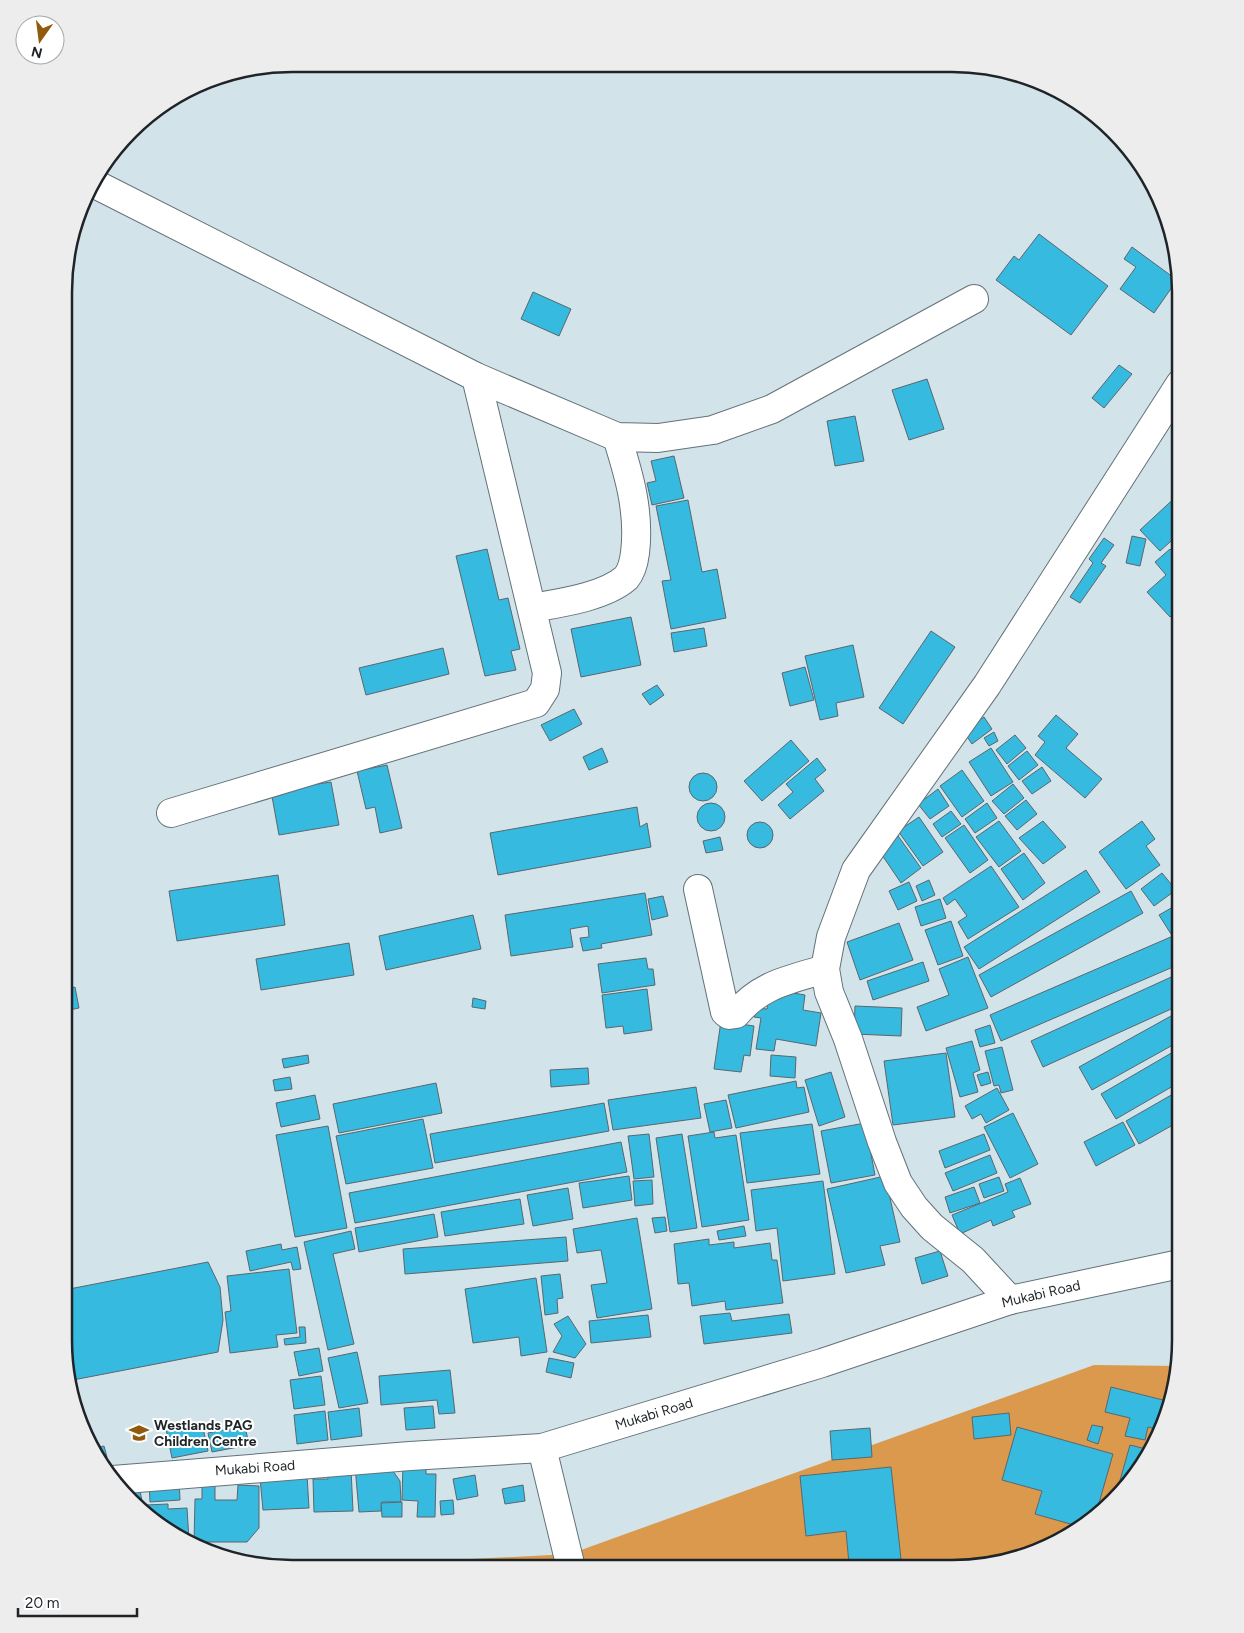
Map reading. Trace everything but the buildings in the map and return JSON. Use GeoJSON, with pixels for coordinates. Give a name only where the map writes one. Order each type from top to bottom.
{"type":"FeatureCollection","features":[{"type":"Feature","properties":{"kind":"street"},"geometry":{"type":"LineString","coordinates":[[100,186],[476,377],[616,437],[658,438],[713,430],[772,409],[974,299]]}},
{"type":"Feature","properties":{"kind":"street"},"geometry":{"type":"LineString","coordinates":[[171,813],[536,703],[545,689],[548,673],[476,377]]}},
{"type":"Feature","properties":{"kind":"street"},"geometry":{"type":"LineString","coordinates":[[1010,1300],[973,1260],[932,1227],[914,1207],[898,1183],[882,1142],[848,1039],[829,992],[825,969],[831,937],[856,870],[987,685],[1172,396]]}},
{"type":"Feature","properties":{"kind":"street"},"geometry":{"type":"LineString","coordinates":[[532,608],[568,602],[608,589],[627,577],[634,561],[637,538],[635,504],[628,472],[616,437]]}},
{"type":"Feature","properties":{"kind":"street"},"geometry":{"type":"LineString","coordinates":[[698,889],[725,1012],[728,1015],[736,1014],[747,1002],[778,982],[825,969]]}},
{"type":"Feature","properties":{"kind":"street","name":"Mukabi Road"},"geometry":{"type":"LineString","coordinates":[[122,1479],[410,1456],[542,1448],[822,1363],[1010,1300],[1172,1266]]}},
{"type":"Feature","properties":{"kind":"street"},"geometry":{"type":"LineString","coordinates":[[542,1448],[570,1560]]}},
{"type":"Feature","properties":{"kind":"shaded area"},"geometry":{"type":"Polygon","coordinates":[[[1094,1365],[1170,1366],[1164,1398],[1155,1425],[1142,1451],[1126,1475],[1086,1515],[1049,1538],[1022,1549],[980,1559],[966,1560],[451,1560],[570,1554],[1094,1365]]]}},
{"type":"Feature","properties":{"kind":"place","name":"Westlands PAG Children Centre"},"geometry":{"type":"Point","coordinates":[139,1433]}}]}
